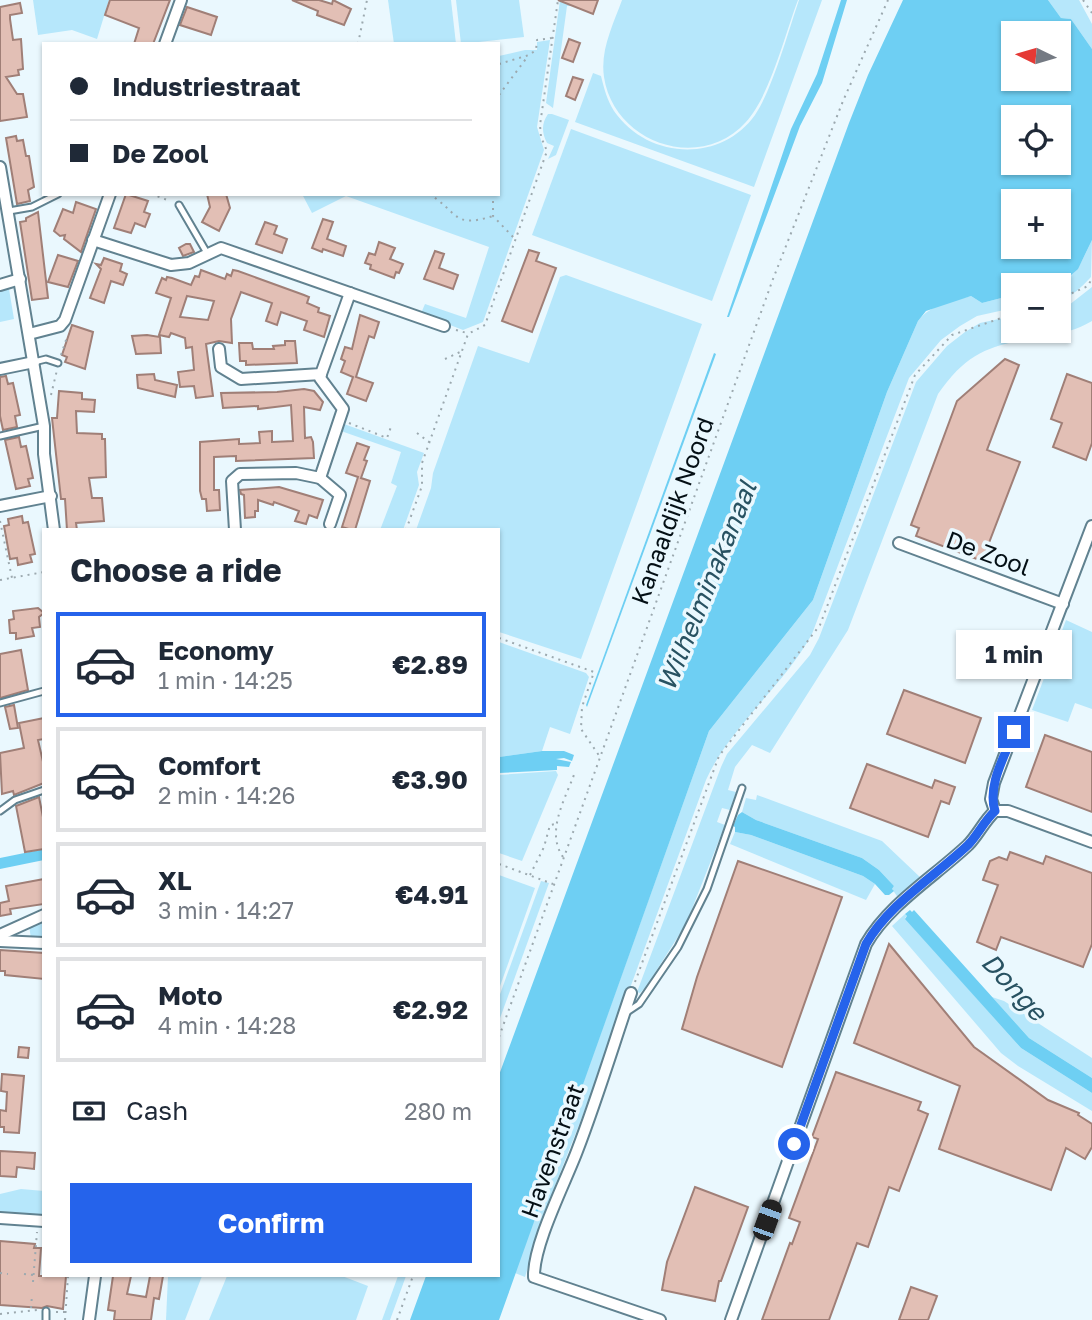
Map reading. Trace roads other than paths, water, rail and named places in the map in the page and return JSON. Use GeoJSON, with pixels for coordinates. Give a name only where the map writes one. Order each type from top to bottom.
{"type":"FeatureCollection","features":[{"type":"Feature","properties":{"kind":"street"},"geometry":{"type":"LineString","coordinates":[[166,42],[181,0]]}},
{"type":"Feature","properties":{"kind":"street"},"geometry":{"type":"LineString","coordinates":[[0,167],[44,426],[44,454],[54,528]]}},
{"type":"Feature","properties":{"kind":"street"},"geometry":{"type":"LineString","coordinates":[[29,334],[61,326],[109,196]]}},
{"type":"Feature","properties":{"kind":"street"},"geometry":{"type":"LineString","coordinates":[[93,240],[171,265],[189,263],[221,248],[444,326]]}},
{"type":"Feature","properties":{"kind":"street"},"geometry":{"type":"LineString","coordinates":[[0,285],[20,279]]}},
{"type":"Feature","properties":{"kind":"street"},"geometry":{"type":"LineString","coordinates":[[320,478],[343,409],[320,378],[350,293]]}},
{"type":"Feature","properties":{"kind":"street"},"geometry":{"type":"LineString","coordinates":[[219,349],[221,367],[241,379],[321,374]]}},
{"type":"Feature","properties":{"kind":"street"},"geometry":{"type":"LineString","coordinates":[[0,369],[34,362]]}},
{"type":"Feature","properties":{"kind":"street"},"geometry":{"type":"LineString","coordinates":[[235,528],[232,481],[240,474],[296,473],[320,478],[340,495],[330,524]]}},
{"type":"Feature","properties":{"kind":"street"},"geometry":{"type":"LineString","coordinates":[[0,506],[51,496]]}},
{"type":"Feature","properties":{"kind":"street"},"geometry":{"type":"LineString","coordinates":[[995,811],[991,799],[994,783],[1092,526]]}},
{"type":"Feature","properties":{"kind":"street","name":"De Zool"},"geometry":{"type":"LineString","coordinates":[[899,543],[1063,604]]}},
{"type":"Feature","properties":{"kind":"street"},"geometry":{"type":"LineString","coordinates":[[732,1320],[866,944],[877,925],[971,843],[985,820],[995,811],[1008,811],[1092,842]]}},
{"type":"Feature","properties":{"kind":"street"},"geometry":{"type":"LineString","coordinates":[[0,935],[42,916]]}},
{"type":"Feature","properties":{"kind":"street"},"geometry":{"type":"LineString","coordinates":[[0,941],[42,943]]}},
{"type":"Feature","properties":{"kind":"street","name":"Havenstraat"},"geometry":{"type":"LineString","coordinates":[[631,993],[578,1150],[534,1266],[534,1277],[660,1320]]}},
{"type":"Feature","properties":{"kind":"street"},"geometry":{"type":"LineString","coordinates":[[0,1218],[41,1221]]}},
{"type":"Feature","properties":{"kind":"street"},"geometry":{"type":"LineString","coordinates":[[89,1320],[95,1277]]}},
{"type":"Feature","properties":{"kind":"lane"},"geometry":{"type":"LineString","coordinates":[[8,211],[32,207],[54,196]]}},
{"type":"Feature","properties":{"kind":"lane"},"geometry":{"type":"LineString","coordinates":[[179,205],[208,254]]}},
{"type":"Feature","properties":{"kind":"lane"},"geometry":{"type":"LineString","coordinates":[[34,362],[46,359],[58,363]]}},
{"type":"Feature","properties":{"kind":"lane"},"geometry":{"type":"LineString","coordinates":[[0,436],[44,426]]}},
{"type":"Feature","properties":{"kind":"lane"},"geometry":{"type":"LineString","coordinates":[[0,703],[42,692]]}},
{"type":"Feature","properties":{"kind":"lane"},"geometry":{"type":"LineString","coordinates":[[624,1013],[639,1004],[678,947],[707,889],[742,788]]}},
{"type":"Feature","properties":{"kind":"lane"},"geometry":{"type":"LineString","coordinates":[[0,811],[15,800],[42,791]]}},
{"type":"Feature","properties":{"kind":"lane"},"geometry":{"type":"LineString","coordinates":[[46,1311],[46,1320]]}},
{"type":"Feature","properties":{"kind":"water"},"geometry":{"type":"Polygon","coordinates":[[[841,0],[847,0],[822,83],[800,126],[727,317],[791,129],[817,74],[841,0]]]}},
{"type":"Feature","properties":{"kind":"water","name":"Wilhelminakanaal"},"geometry":{"type":"Polygon","coordinates":[[[903,0],[1048,0],[1061,18],[1071,19],[1092,49],[1092,240],[1078,269],[1071,275],[1071,273],[1001,273],[1001,298],[982,303],[971,296],[926,311],[918,321],[887,392],[813,600],[709,731],[499,1320],[410,1320],[426,1277],[500,1277],[500,1072],[849,123],[903,0]]]}},
{"type":"Feature","properties":{"kind":"water"},"geometry":{"type":"Polygon","coordinates":[[[714,353],[716,354],[587,707],[586,705],[714,353]]]}},
{"type":"Feature","properties":{"kind":"water"},"geometry":{"type":"Polygon","coordinates":[[[542,751],[564,751],[574,755],[572,761],[556,759],[571,762],[569,767],[557,766],[557,770],[500,773],[500,757],[542,751]]]}},
{"type":"Feature","properties":{"kind":"water"},"geometry":{"type":"Polygon","coordinates":[[[742,812],[756,820],[862,858],[879,870],[894,886],[894,891],[885,895],[863,876],[751,835],[735,832],[733,826],[742,812]]]}},
{"type":"Feature","properties":{"kind":"water"},"geometry":{"type":"Polygon","coordinates":[[[42,849],[42,860],[0,869],[0,858],[42,849]]]}},
{"type":"Feature","properties":{"kind":"water"},"geometry":{"type":"Polygon","coordinates":[[[914,910],[1029,1038],[1092,1078],[1092,1093],[1021,1048],[905,919],[905,914],[914,910]]]}},
{"type":"Feature","properties":{"kind":"water label","name":"Donge"},"geometry":{"type":"Point","coordinates":[1014,987]}}]}
